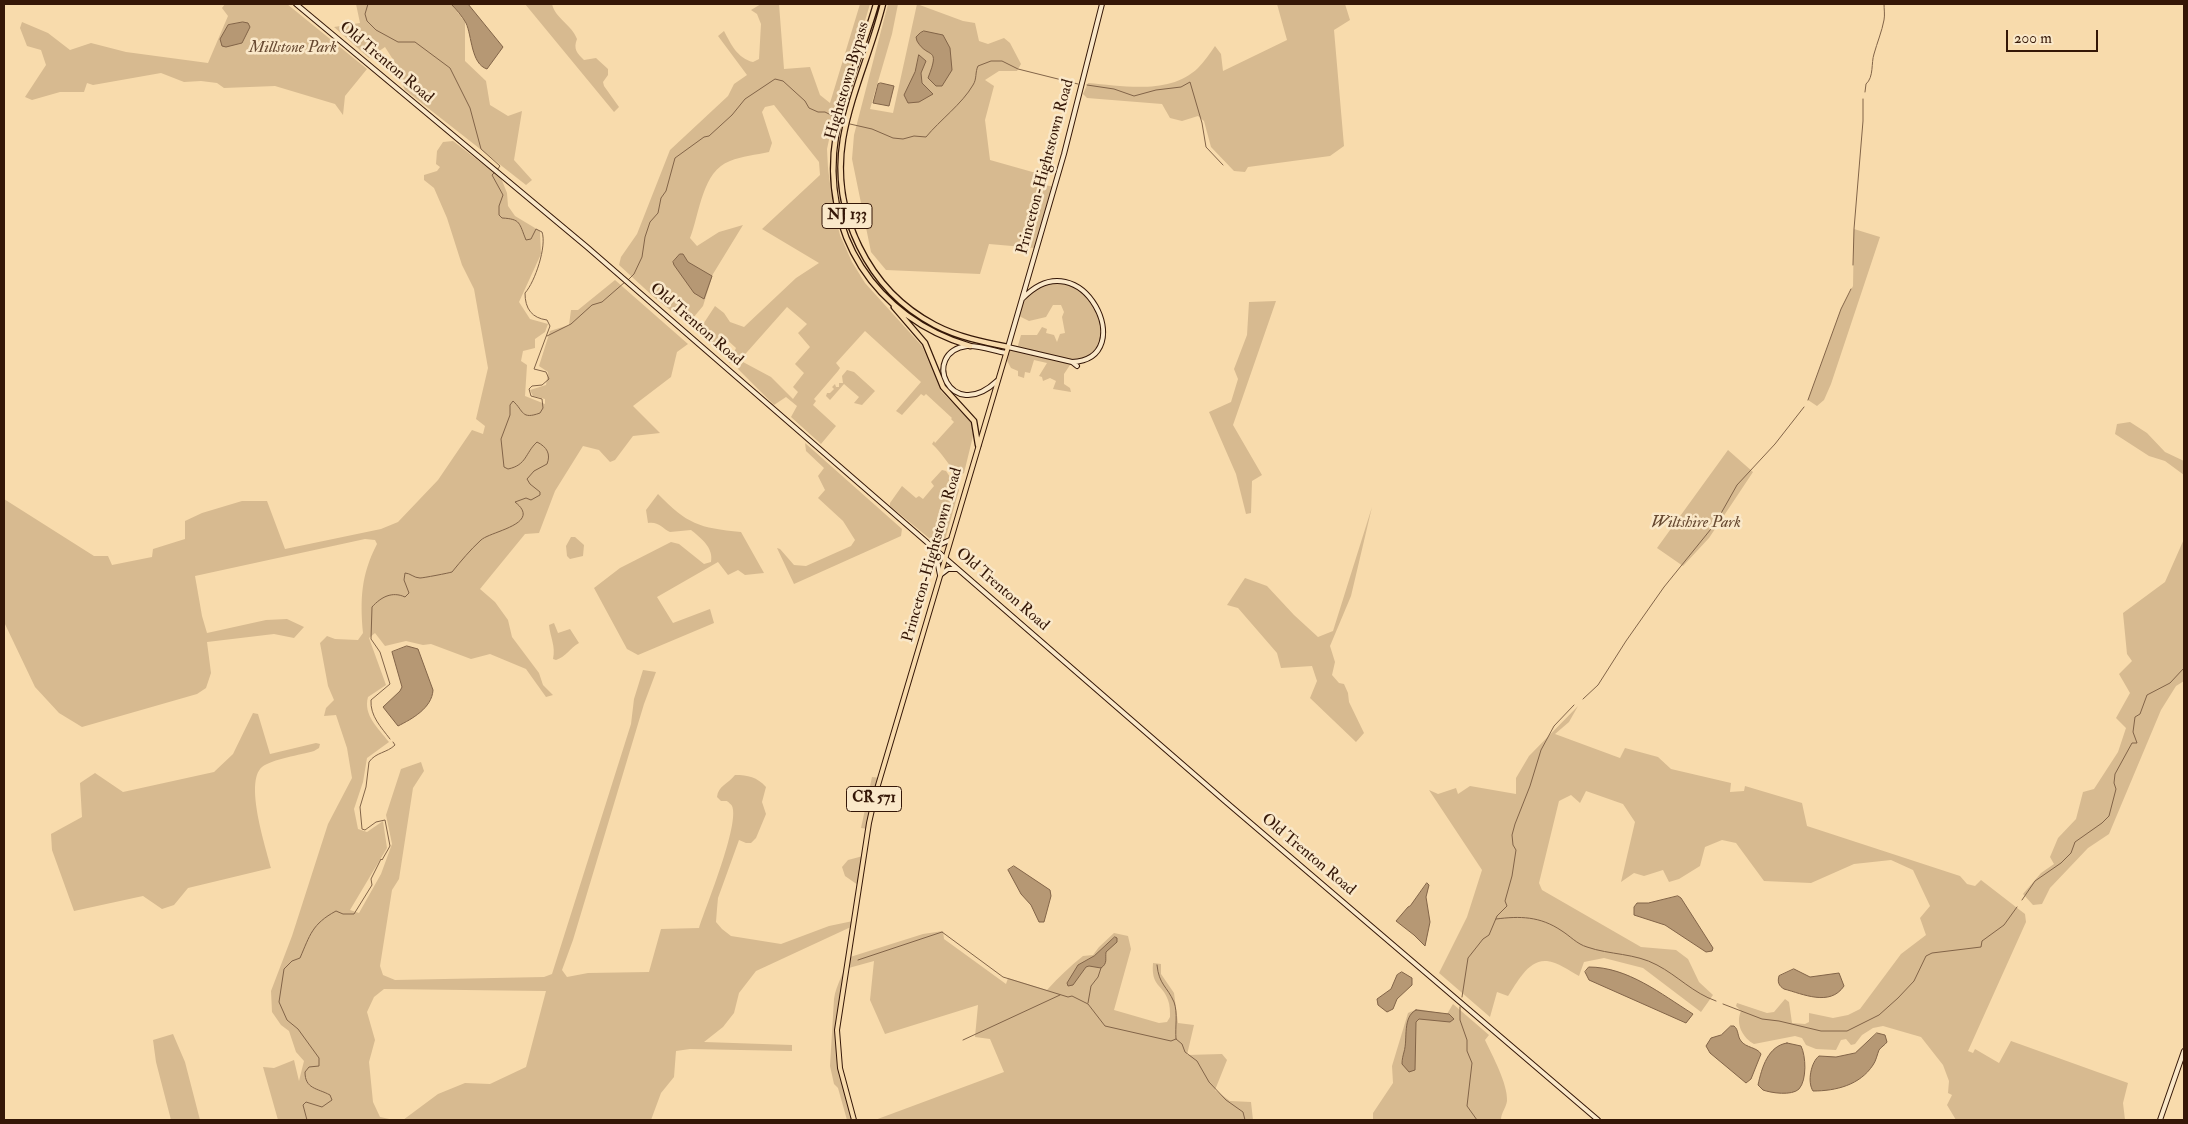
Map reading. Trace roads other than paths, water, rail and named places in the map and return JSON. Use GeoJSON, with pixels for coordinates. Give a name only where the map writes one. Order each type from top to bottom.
{"type":"FeatureCollection","features":[{"type":"Feature","properties":{"kind":"highway","name":"Hightstown Bypass"},"geometry":{"type":"LineString","coordinates":[[876,4],[840,120],[833,171],[837,203],[848,243],[871,281],[890,302],[926,328],[970,346]]}},
{"type":"Feature","properties":{"kind":"highway","name":"Hightstown Bypass"},"geometry":{"type":"LineString","coordinates":[[883,4],[848,119],[842,147],[842,192],[851,228],[861,250],[878,276],[910,308],[935,325],[958,335],[1008,347]]}},
{"type":"Feature","properties":{"kind":"highway"},"geometry":{"type":"LineString","coordinates":[[890,302],[925,343],[943,387],[972,417],[976,425],[978,445]]}},
{"type":"Feature","properties":{"kind":"main road","name":"Old Trenton Road"},"geometry":{"type":"LineString","coordinates":[[296,4],[622,276],[1226,802],[1598,1120]]}},
{"type":"Feature","properties":{"kind":"main road","name":"Princeton-Hightstown Road"},"geometry":{"type":"LineString","coordinates":[[854,1120],[840,1068],[837,1030],[863,856],[876,792],[1064,154],[1102,4]]}},
{"type":"Feature","properties":{"kind":"main road"},"geometry":{"type":"LineString","coordinates":[[1008,347],[1072,362],[1089,359],[1101,345],[1103,322],[1093,300],[1080,289],[1059,282],[1037,285],[1022,299]]}},
{"type":"Feature","properties":{"kind":"main road"},"geometry":{"type":"LineString","coordinates":[[970,346],[952,351],[945,359],[943,369],[948,384],[960,394],[970,396],[984,392],[997,381]]}},
{"type":"Feature","properties":{"kind":"main road","name":"Hightstown Bypass"},"geometry":{"type":"LineString","coordinates":[[970,346],[1006,354]]}},
{"type":"Feature","properties":{"kind":"main road"},"geometry":{"type":"LineString","coordinates":[[1072,362],[1077,366]]}},
{"type":"Feature","properties":{"kind":"main road"},"geometry":{"type":"LineString","coordinates":[[927,543],[939,545],[950,540]]}},
{"type":"Feature","properties":{"kind":"main road"},"geometry":{"type":"LineString","coordinates":[[927,543],[934,553],[940,574],[948,569],[958,569]]}},
{"type":"Feature","properties":{"kind":"main road"},"geometry":{"type":"LineString","coordinates":[[2160,1120],[2184,1051]]}},
{"type":"Feature","properties":{"kind":"waterway"},"geometry":{"type":"LineString","coordinates":[[368,4],[365,14],[367,21],[376,30],[398,42],[415,42],[450,68],[470,108],[481,149],[500,166],[497,170]]}},
{"type":"Feature","properties":{"kind":"waterway"},"geometry":{"type":"LineString","coordinates":[[1865,92],[1883,24],[1884,4]]}},
{"type":"Feature","properties":{"kind":"waterway"},"geometry":{"type":"LineString","coordinates":[[850,124],[872,129],[893,138],[926,137],[968,92],[976,78],[978,66],[991,61],[1002,61],[1018,69],[1078,84]]}},
{"type":"Feature","properties":{"kind":"waterway"},"geometry":{"type":"LineString","coordinates":[[628,280],[634,274],[642,257],[645,237],[650,222],[658,213],[661,198],[666,191],[675,158],[704,137],[709,136],[732,115],[745,99],[775,79],[783,81],[805,101],[809,108],[818,112],[825,112],[837,118]]}},
{"type":"Feature","properties":{"kind":"waterway"},"geometry":{"type":"LineString","coordinates":[[1087,85],[1114,89],[1134,96],[1156,90],[1181,87],[1190,82],[1202,123],[1206,147],[1223,165]]}},
{"type":"Feature","properties":{"kind":"waterway"},"geometry":{"type":"LineString","coordinates":[[1853,265],[1863,99]]}},
{"type":"Feature","properties":{"kind":"waterway"},"geometry":{"type":"LineString","coordinates":[[390,739],[377,721],[371,706],[371,700],[390,684],[380,652],[371,639],[372,607],[379,600],[387,596],[400,595],[405,597],[409,593],[404,580],[405,573],[420,578],[452,572],[481,540],[519,521],[523,516],[522,510],[515,502],[526,498],[531,500],[540,495],[540,492],[527,479],[534,471],[547,464],[549,457],[547,451],[537,442],[519,465],[508,469],[504,467],[501,439],[510,415],[510,405],[513,401],[526,415],[540,413],[543,408],[542,399],[531,396],[529,389],[532,386],[542,385],[549,379],[546,372],[534,369],[550,326],[547,320],[537,317],[530,312],[525,299],[525,293],[533,281],[539,264],[543,246],[542,232],[536,229],[531,239],[526,240],[516,221],[502,218],[499,215],[499,206],[503,195],[492,175],[494,173]]}},
{"type":"Feature","properties":{"kind":"waterway"},"geometry":{"type":"LineString","coordinates":[[547,336],[571,324],[592,305],[602,302],[625,282]]}},
{"type":"Feature","properties":{"kind":"waterway"},"geometry":{"type":"LineString","coordinates":[[1808,400],[1841,309],[1851,289]]}},
{"type":"Feature","properties":{"kind":"waterway"},"geometry":{"type":"LineString","coordinates":[[1583,699],[1598,685],[1664,587],[1715,524],[1737,485],[1775,444],[1804,407]]}},
{"type":"Feature","properties":{"kind":"waterway"},"geometry":{"type":"LineString","coordinates":[[2022,900],[2035,881],[2061,863],[2071,853],[2075,842],[2109,816],[2116,789],[2114,783],[2115,774],[2132,743],[2137,743],[2133,732],[2135,717],[2140,714],[2147,695],[2170,683],[2184,668]]}},
{"type":"Feature","properties":{"kind":"waterway"},"geometry":{"type":"LineString","coordinates":[[1462,997],[1468,958],[1483,939],[1489,935],[1497,916],[1507,906],[1505,901],[1512,876],[1516,850],[1513,845],[1512,835],[1541,750],[1554,726],[1574,705]]}},
{"type":"Feature","properties":{"kind":"waterway"},"geometry":{"type":"LineString","coordinates":[[307,1120],[303,1105],[306,1102],[322,1107],[332,1100],[330,1095],[309,1085],[307,1082],[305,1072],[309,1067],[319,1066],[319,1058],[298,1029],[287,1020],[279,1002],[284,969],[292,961],[300,958],[313,931],[328,916],[336,911],[343,914],[354,914],[372,885],[371,879],[390,846],[385,820],[376,822],[365,830],[362,829],[360,807],[366,787],[369,762],[375,756],[392,748],[395,745],[393,742]]}},
{"type":"Feature","properties":{"kind":"waterway"},"geometry":{"type":"LineString","coordinates":[[1723,1004],[1762,1019],[1821,1031],[1847,1031],[1879,1015],[1898,998],[1914,981],[1926,956],[1932,953],[1981,947],[1982,941],[2004,925],[2017,907]]}},
{"type":"Feature","properties":{"kind":"waterway"},"geometry":{"type":"LineString","coordinates":[[1496,919],[1530,918],[1546,922],[1583,946],[1649,961],[1665,969],[1700,994],[1716,1001]]}},
{"type":"Feature","properties":{"kind":"waterway"},"geometry":{"type":"LineString","coordinates":[[858,960],[942,932],[1003,977],[1068,997],[1072,996],[1088,1004],[1105,1026],[1171,1041],[1176,1039]]}},
{"type":"Feature","properties":{"kind":"waterway"},"geometry":{"type":"LineString","coordinates":[[1157,965],[1161,981],[1174,1002],[1176,1039],[1182,1044],[1185,1052],[1197,1061],[1209,1082],[1226,1100],[1243,1112],[1245,1120]]}},
{"type":"Feature","properties":{"kind":"waterway"},"geometry":{"type":"LineString","coordinates":[[1088,1003],[1091,986],[1098,977],[1101,968]]}},
{"type":"Feature","properties":{"kind":"waterway"},"geometry":{"type":"LineString","coordinates":[[963,1040],[1060,995]]}},
{"type":"Feature","properties":{"kind":"waterway"},"geometry":{"type":"LineString","coordinates":[[1460,1007],[1460,1020],[1467,1040],[1467,1051],[1472,1063],[1467,1106],[1477,1120]]}},
{"type":"Feature","properties":{"kind":"park label","name":"Millstone Park"},"geometry":{"type":"Point","coordinates":[293,49]}},
{"type":"Feature","properties":{"kind":"park label","name":"Wiltshire Park"},"geometry":{"type":"Point","coordinates":[1696,524]}}]}
